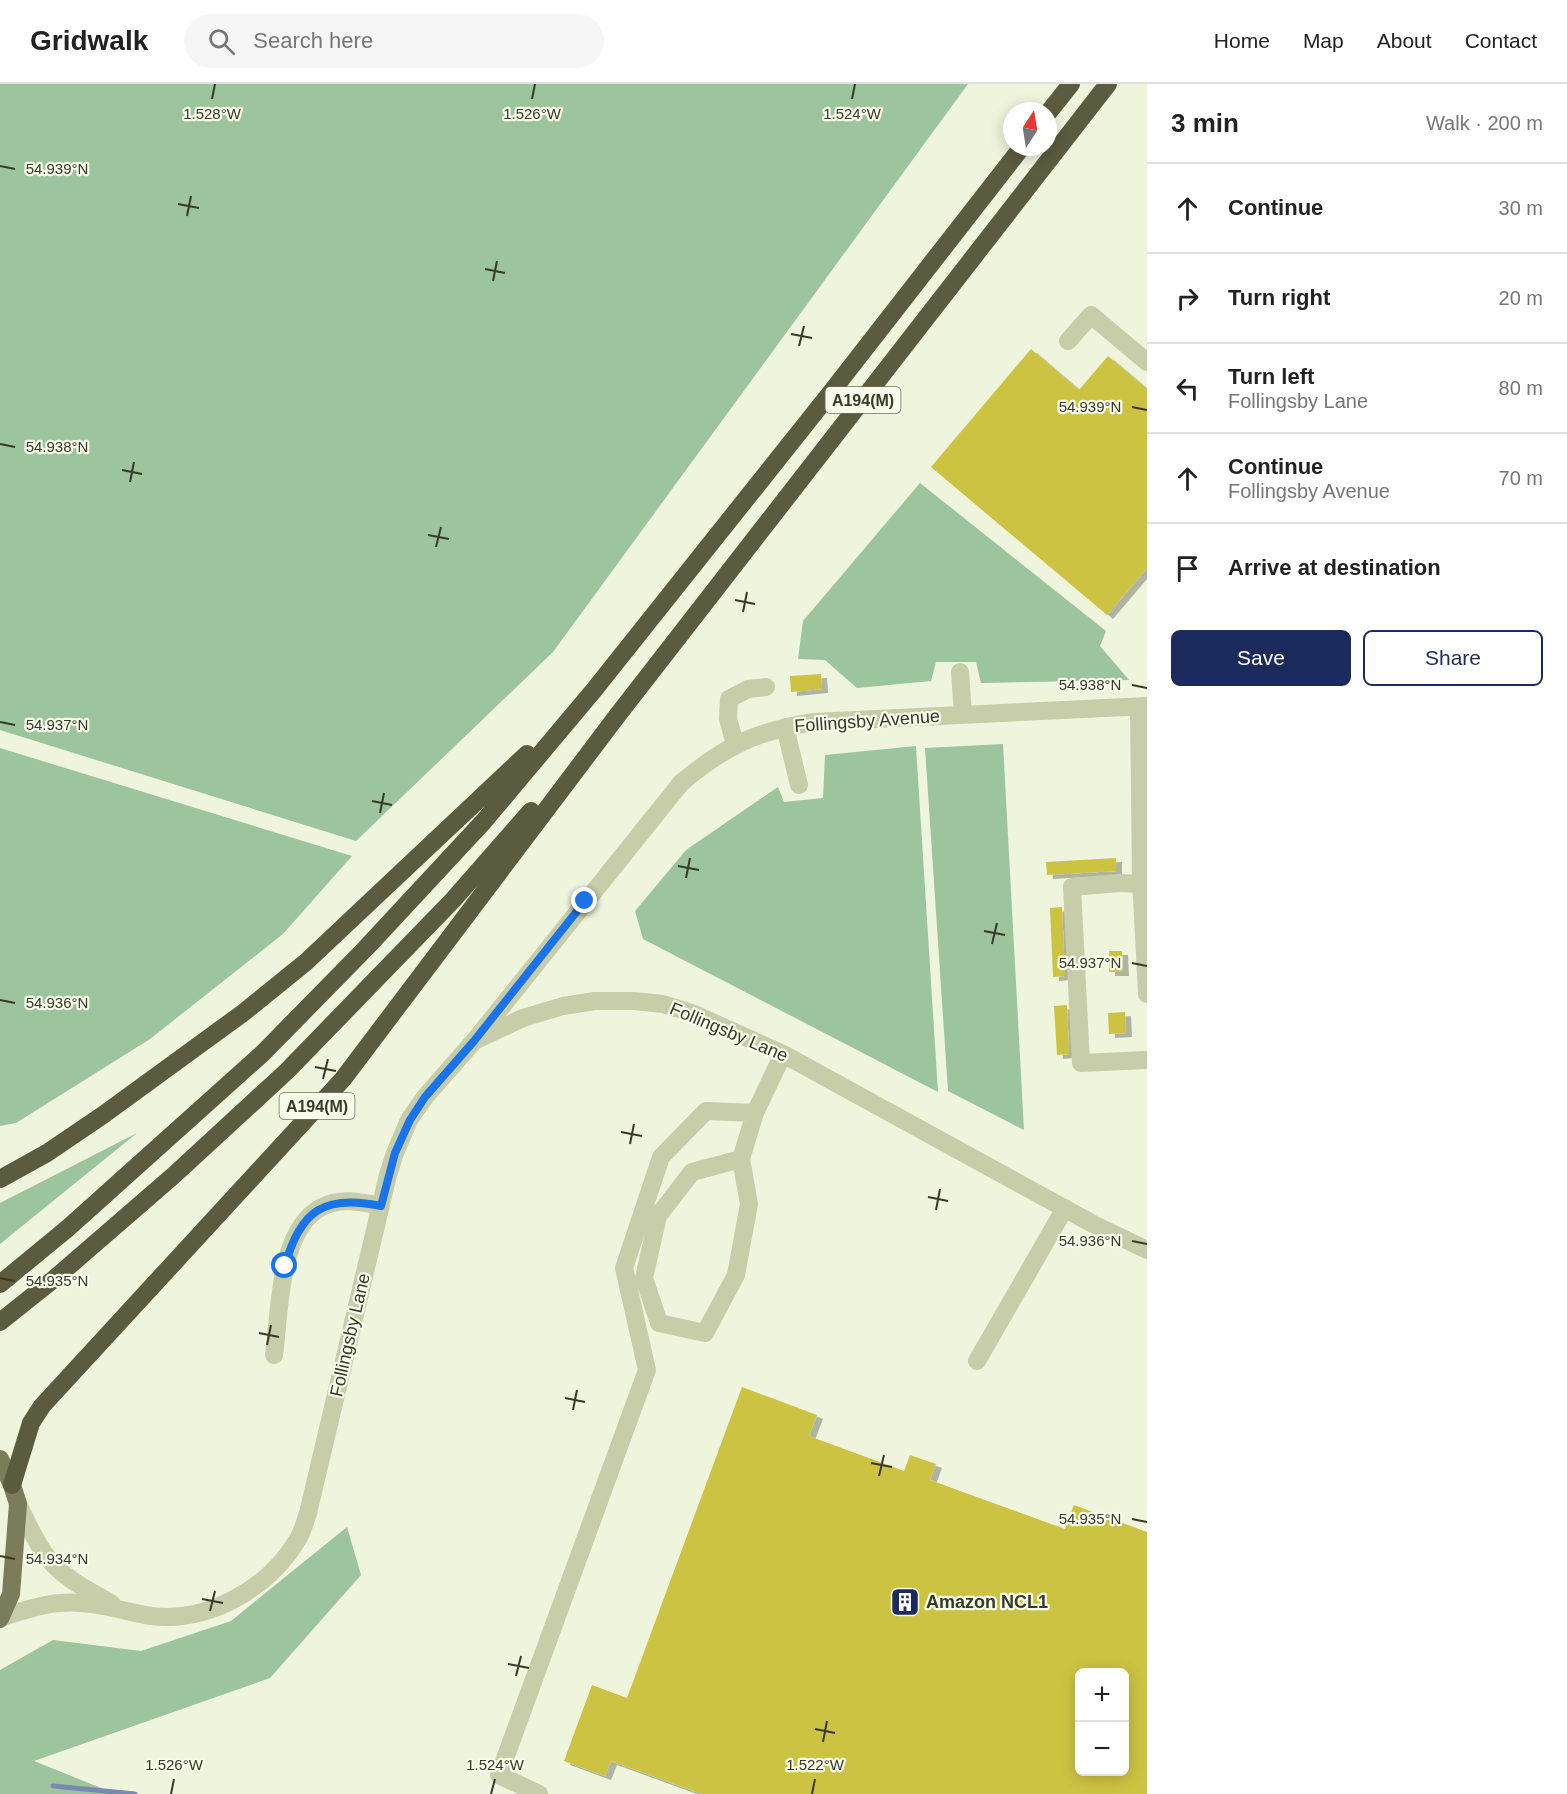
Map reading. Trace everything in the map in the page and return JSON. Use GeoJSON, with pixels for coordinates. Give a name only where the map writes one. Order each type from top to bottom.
{"type":"FeatureCollection","features":[{"type":"Feature","properties":{"kind":"highway"},"geometry":{"type":"LineString","coordinates":[[1057,102],[1071,84]]}},
{"type":"Feature","properties":{"kind":"highway","name":"A194(M)"},"geometry":{"type":"LineString","coordinates":[[12,1485],[31,1423],[42,1406],[343,1079],[617,716],[1108,84]]}},
{"type":"Feature","properties":{"kind":"highway","name":"A194(M)"},"geometry":{"type":"LineString","coordinates":[[0,1284],[104,1196],[263,1053],[366,948],[484,821],[594,690],[1015,156]]}},
{"type":"Feature","properties":{"kind":"highway","name":"A194(M)"},"geometry":{"type":"LineString","coordinates":[[0,1179],[47,1154],[103,1115],[243,1013],[306,962],[594,690]]}},
{"type":"Feature","properties":{"kind":"highway","name":"A194(M)"},"geometry":{"type":"LineString","coordinates":[[0,1322],[165,1184],[287,1071],[453,900],[617,716]]}},
{"type":"Feature","properties":{"kind":"main road"},"geometry":{"type":"LineString","coordinates":[[0,1460],[18,1504],[11,1594],[1,1618]]}},
{"type":"Feature","properties":{"kind":"street"},"geometry":{"type":"LineString","coordinates":[[1068,341],[1091,315],[1147,362]]}},
{"type":"Feature","properties":{"kind":"street"},"geometry":{"type":"LineString","coordinates":[[960,672],[963,715]]}},
{"type":"Feature","properties":{"kind":"street"},"geometry":{"type":"LineString","coordinates":[[735,744],[728,718],[729,699],[748,689],[766,687]]}},
{"type":"Feature","properties":{"kind":"street"},"geometry":{"type":"LineString","coordinates":[[1143,707],[1142,884],[1147,994]]}},
{"type":"Feature","properties":{"kind":"street","name":"Follingsby Avenue"},"geometry":{"type":"LineString","coordinates":[[474,1041],[681,783],[704,764],[735,744],[758,734],[814,723],[1143,707]]}},
{"type":"Feature","properties":{"kind":"street"},"geometry":{"type":"LineString","coordinates":[[785,727],[799,785]]}},
{"type":"Feature","properties":{"kind":"street"},"geometry":{"type":"LineString","coordinates":[[1142,884],[1119,883],[1072,887],[1081,1063],[1147,1060]]}},
{"type":"Feature","properties":{"kind":"street","name":"Follingsby Lane"},"geometry":{"type":"LineString","coordinates":[[1,1618],[58,1603],[82,1603],[119,1608],[152,1616],[192,1614],[233,1600],[270,1575],[298,1538],[308,1513],[395,1153],[410,1120],[425,1097],[474,1041],[523,1018],[563,1006],[595,1000],[663,1004],[692,1013],[783,1054],[1065,1208],[1147,1250]]}},
{"type":"Feature","properties":{"kind":"street"},"geometry":{"type":"LineString","coordinates":[[741,1159],[692,1172],[658,1216],[644,1278],[659,1323],[705,1333],[736,1275],[749,1204],[741,1159],[755,1113],[783,1054]]}},
{"type":"Feature","properties":{"kind":"street"},"geometry":{"type":"LineString","coordinates":[[539,1794],[498,1775],[647,1370],[624,1268],[660,1157],[706,1111],[755,1113]]}},
{"type":"Feature","properties":{"kind":"street"},"geometry":{"type":"LineString","coordinates":[[274,1355],[285,1266],[290,1248],[307,1219],[321,1207],[334,1202],[348,1201],[381,1206]]}},
{"type":"Feature","properties":{"kind":"street"},"geometry":{"type":"LineString","coordinates":[[976,1361],[1065,1208]]}},
{"type":"Feature","properties":{"kind":"street","name":"Follingsby Lane"},"geometry":{"type":"LineString","coordinates":[[18,1504],[49,1560],[70,1579],[119,1608]]}},
{"type":"Feature","properties":{"kind":"green space"},"geometry":{"type":"Polygon","coordinates":[[[0,84],[968,84],[553,652],[356,841],[0,730],[0,84]]]}},
{"type":"Feature","properties":{"kind":"green space"},"geometry":{"type":"Polygon","coordinates":[[[920,483],[1106,631],[1100,646],[1129,680],[981,683],[976,662],[936,662],[931,681],[857,688],[825,660],[798,659],[803,621],[920,483]]]}},
{"type":"Feature","properties":{"kind":"green space"},"geometry":{"type":"Polygon","coordinates":[[[1003,744],[1024,1130],[948,1091],[925,748],[1003,744]]]}},
{"type":"Feature","properties":{"kind":"green space"},"geometry":{"type":"Polygon","coordinates":[[[916,746],[938,1092],[643,939],[635,911],[686,850],[778,787],[784,802],[823,798],[825,755],[916,746]]]}},
{"type":"Feature","properties":{"kind":"green space"},"geometry":{"type":"Polygon","coordinates":[[[0,748],[352,856],[283,934],[150,1039],[16,1123],[0,1126],[0,748]]]}},
{"type":"Feature","properties":{"kind":"green space"},"geometry":{"type":"Polygon","coordinates":[[[137,1133],[0,1244],[0,1203],[137,1133]]]}},
{"type":"Feature","properties":{"kind":"green space"},"geometry":{"type":"Polygon","coordinates":[[[347,1527],[361,1575],[270,1678],[34,1761],[116,1794],[0,1794],[0,1670],[53,1640],[141,1651],[231,1621],[347,1527]]]}},
{"type":"Feature","properties":{"kind":"building"},"geometry":{"type":"Polygon","coordinates":[[[1031,349],[1079,390],[1108,356],[1147,389],[1147,568],[1107,615],[931,467],[1031,349]]]}},
{"type":"Feature","properties":{"kind":"building"},"geometry":{"type":"Polygon","coordinates":[[[821,674],[822,689],[791,692],[790,676],[821,674]]]}},
{"type":"Feature","properties":{"kind":"building"},"geometry":{"type":"Polygon","coordinates":[[[1116,858],[1116,871],[1047,875],[1046,862],[1116,858]]]}},
{"type":"Feature","properties":{"kind":"building"},"geometry":{"type":"Polygon","coordinates":[[[1062,907],[1065,976],[1053,977],[1050,908],[1062,907]]]}},
{"type":"Feature","properties":{"kind":"building"},"geometry":{"type":"Polygon","coordinates":[[[1109,951],[1122,951],[1123,972],[1109,972],[1109,951]]]}},
{"type":"Feature","properties":{"kind":"building"},"geometry":{"type":"Polygon","coordinates":[[[1067,1005],[1069,1054],[1057,1055],[1054,1006],[1067,1005]]]}},
{"type":"Feature","properties":{"kind":"building"},"geometry":{"type":"Polygon","coordinates":[[[1125,1012],[1126,1033],[1109,1034],[1108,1013],[1125,1012]]]}},
{"type":"Feature","properties":{"kind":"building","name":"Amazon NCL1"},"geometry":{"type":"Polygon","coordinates":[[[742,1387],[817,1415],[809,1436],[904,1471],[910,1455],[936,1464],[930,1480],[1065,1529],[1074,1505],[1147,1532],[1147,1794],[702,1794],[611,1761],[605,1776],[564,1761],[592,1685],[627,1698],[742,1387]]]}},
{"type":"Feature","properties":{"kind":"waterway"},"geometry":{"type":"LineString","coordinates":[[53,1786],[135,1794]]}},
{"type":"Feature","properties":{"kind":"place","name":"Amazon NCL1"},"geometry":{"type":"Point","coordinates":[905,1602]}},
{"type":"Feature","properties":{"kind":"route"},"geometry":{"type":"LineString","coordinates":[[285,1266],[290,1248],[299,1231],[307,1219],[321,1207],[334,1202],[348,1201],[381,1206],[395,1153],[410,1120],[425,1097],[474,1041],[585,901]]}}]}
